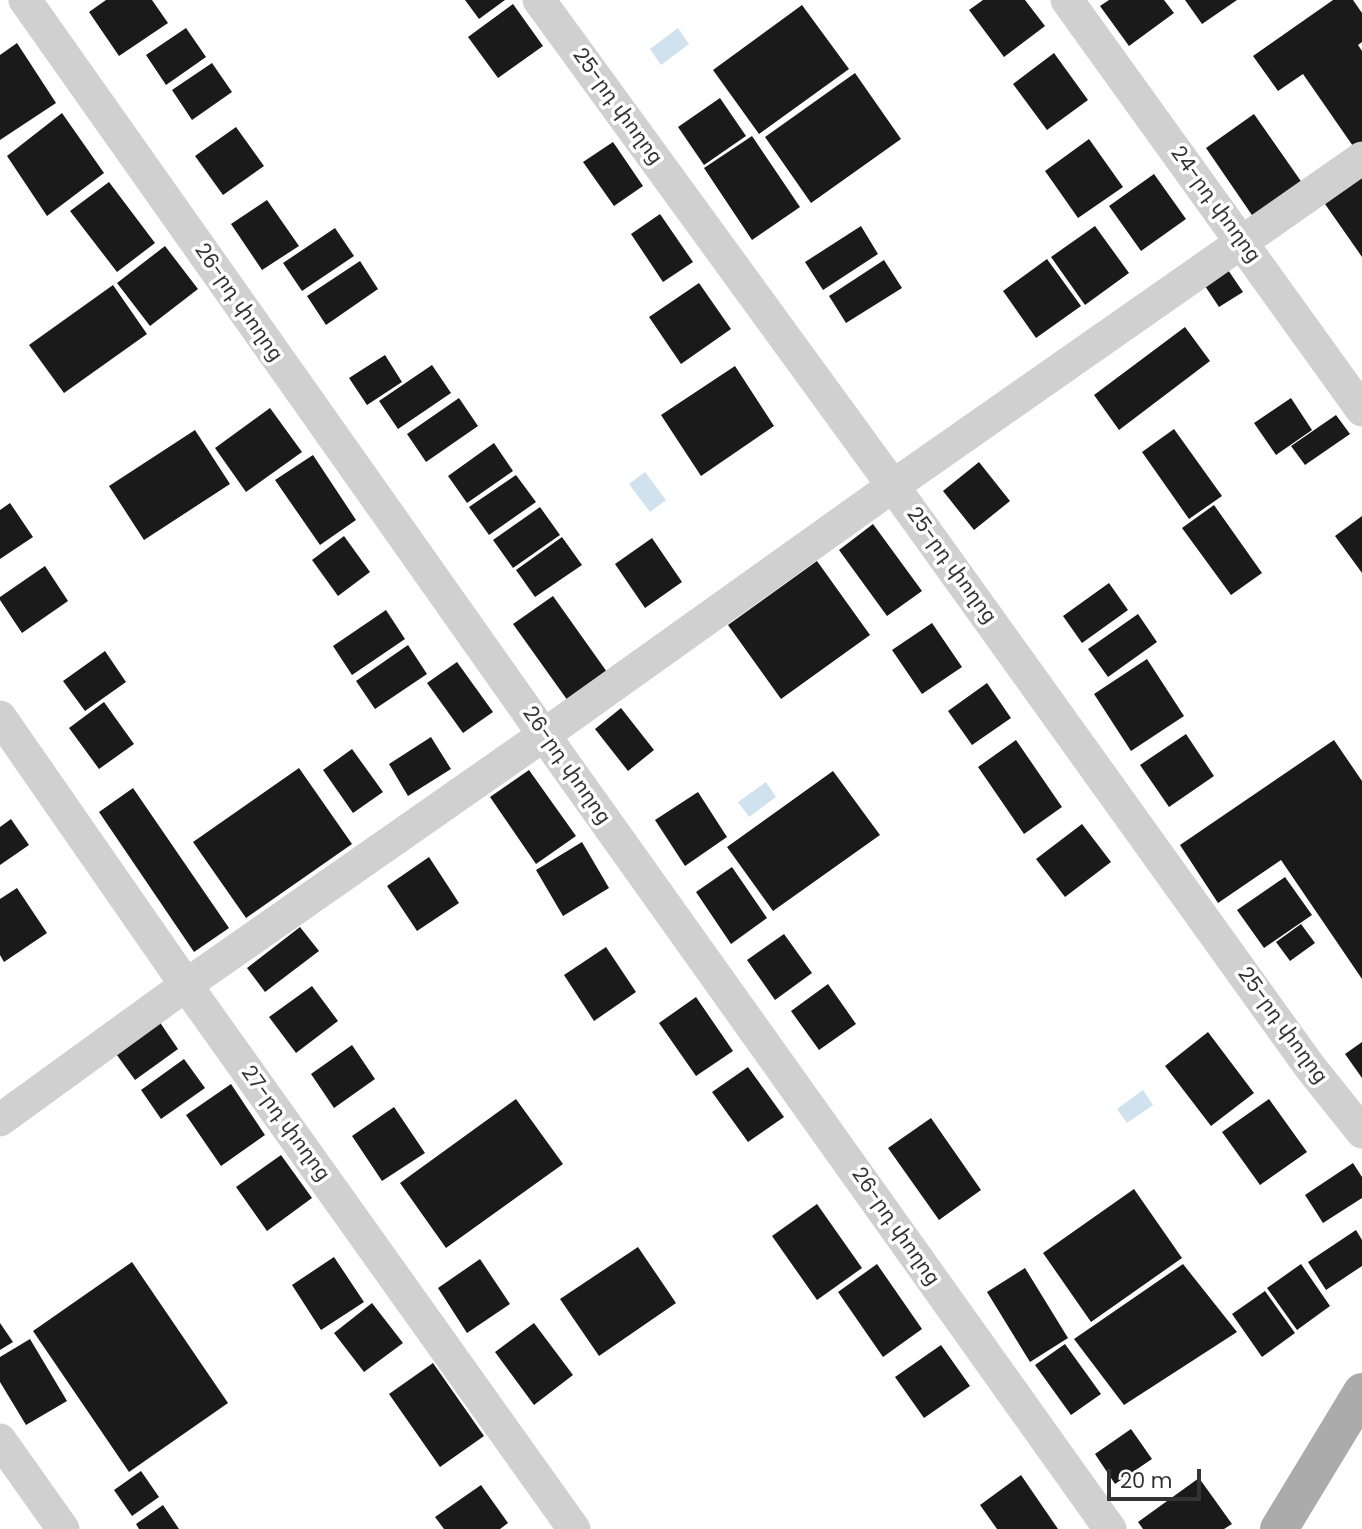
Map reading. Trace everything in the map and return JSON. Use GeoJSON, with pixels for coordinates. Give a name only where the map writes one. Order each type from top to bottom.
{"type":"FeatureCollection","features":[{"type":"Feature","properties":{"kind":"main road"},"geometry":{"type":"LineString","coordinates":[[1279,1529],[1362,1392]]}},
{"type":"Feature","properties":{"kind":"street","name":"26-րդ փողոց"},"geometry":{"type":"LineString","coordinates":[[25,0],[1110,1529]]}},
{"type":"Feature","properties":{"kind":"street","name":"25-րդ փողոց"},"geometry":{"type":"LineString","coordinates":[[539,0],[894,486],[1310,1067],[1362,1132]]}},
{"type":"Feature","properties":{"kind":"street","name":"24-րդ փողոց"},"geometry":{"type":"LineString","coordinates":[[1068,0],[1362,410]]}},
{"type":"Feature","properties":{"kind":"street"},"geometry":{"type":"LineString","coordinates":[[0,1120],[186,985],[1362,158]]}},
{"type":"Feature","properties":{"kind":"street","name":"27-րդ փողոց"},"geometry":{"type":"LineString","coordinates":[[0,717],[186,985],[574,1529]]}},
{"type":"Feature","properties":{"kind":"street"},"geometry":{"type":"LineString","coordinates":[[0,1440],[63,1529]]}},
{"type":"Feature","properties":{"kind":"water"},"geometry":{"type":"Polygon","coordinates":[[[678,28],[689,44],[661,65],[650,49],[678,28]]]}},
{"type":"Feature","properties":{"kind":"water"},"geometry":{"type":"Polygon","coordinates":[[[645,472],[666,500],[650,512],[629,484],[645,472]]]}},
{"type":"Feature","properties":{"kind":"water"},"geometry":{"type":"Polygon","coordinates":[[[766,782],[776,797],[749,817],[738,802],[766,782]]]}},
{"type":"Feature","properties":{"kind":"water"},"geometry":{"type":"Polygon","coordinates":[[[1143,1090],[1153,1105],[1127,1123],[1117,1109],[1143,1090]]]}},
{"type":"Feature","properties":{"kind":"building"},"geometry":{"type":"Polygon","coordinates":[[[106,0],[152,0],[168,23],[119,56],[89,12],[106,0]]]}},
{"type":"Feature","properties":{"kind":"building"},"geometry":{"type":"Polygon","coordinates":[[[465,0],[505,0],[479,19],[465,0]]]}},
{"type":"Feature","properties":{"kind":"building"},"geometry":{"type":"Polygon","coordinates":[[[983,0],[1025,0],[1045,26],[1004,57],[969,10],[983,0]]]}},
{"type":"Feature","properties":{"kind":"building"},"geometry":{"type":"Polygon","coordinates":[[[1109,0],[1164,0],[1174,13],[1129,46],[1100,6],[1109,0]]]}},
{"type":"Feature","properties":{"kind":"building"},"geometry":{"type":"Polygon","coordinates":[[[1185,0],[1237,0],[1202,24],[1185,0]]]}},
{"type":"Feature","properties":{"kind":"building"},"geometry":{"type":"Polygon","coordinates":[[[1333,0],[1353,0],[1362,13],[1362,42],[1358,45],[1362,51],[1362,145],[1355,149],[1303,74],[1278,91],[1253,56],[1333,0]]]}},
{"type":"Feature","properties":{"kind":"building"},"geometry":{"type":"Polygon","coordinates":[[[513,4],[543,46],[498,78],[468,37],[513,4]]]}},
{"type":"Feature","properties":{"kind":"building"},"geometry":{"type":"Polygon","coordinates":[[[802,5],[849,69],[759,134],[713,70],[802,5]]]}},
{"type":"Feature","properties":{"kind":"building"},"geometry":{"type":"Polygon","coordinates":[[[186,28],[206,57],[166,85],[146,55],[186,28]]]}},
{"type":"Feature","properties":{"kind":"building"},"geometry":{"type":"Polygon","coordinates":[[[17,43],[56,103],[0,140],[0,55],[17,43]]]}},
{"type":"Feature","properties":{"kind":"building"},"geometry":{"type":"Polygon","coordinates":[[[1054,53],[1088,100],[1047,130],[1013,84],[1054,53]]]}},
{"type":"Feature","properties":{"kind":"building"},"geometry":{"type":"Polygon","coordinates":[[[212,63],[232,92],[192,120],[172,90],[212,63]]]}},
{"type":"Feature","properties":{"kind":"building"},"geometry":{"type":"Polygon","coordinates":[[[855,73],[901,139],[811,203],[765,137],[855,73]]]}},
{"type":"Feature","properties":{"kind":"building"},"geometry":{"type":"Polygon","coordinates":[[[720,98],[746,136],[704,165],[678,127],[720,98]]]}},
{"type":"Feature","properties":{"kind":"building"},"geometry":{"type":"Polygon","coordinates":[[[62,113],[104,173],[47,216],[7,156],[62,113]]]}},
{"type":"Feature","properties":{"kind":"building"},"geometry":{"type":"Polygon","coordinates":[[[1254,114],[1305,187],[1256,221],[1206,148],[1254,114]]]}},
{"type":"Feature","properties":{"kind":"building"},"geometry":{"type":"Polygon","coordinates":[[[236,127],[264,166],[223,195],[195,156],[236,127]]]}},
{"type":"Feature","properties":{"kind":"building"},"geometry":{"type":"Polygon","coordinates":[[[752,136],[800,207],[752,240],[704,168],[752,136]]]}},
{"type":"Feature","properties":{"kind":"building"},"geometry":{"type":"Polygon","coordinates":[[[1089,139],[1123,187],[1078,218],[1045,171],[1089,139]]]}},
{"type":"Feature","properties":{"kind":"building"},"geometry":{"type":"Polygon","coordinates":[[[613,142],[643,186],[614,206],[583,162],[613,142]]]}},
{"type":"Feature","properties":{"kind":"building"},"geometry":{"type":"Polygon","coordinates":[[[1154,174],[1186,219],[1141,251],[1109,206],[1154,174]]]}},
{"type":"Feature","properties":{"kind":"building"},"geometry":{"type":"Polygon","coordinates":[[[1362,178],[1362,257],[1325,204],[1362,178]]]}},
{"type":"Feature","properties":{"kind":"building"},"geometry":{"type":"Polygon","coordinates":[[[109,182],[155,243],[117,272],[70,211],[109,182]]]}},
{"type":"Feature","properties":{"kind":"building"},"geometry":{"type":"Polygon","coordinates":[[[267,200],[299,246],[262,270],[231,224],[267,200]]]}},
{"type":"Feature","properties":{"kind":"building"},"geometry":{"type":"Polygon","coordinates":[[[660,214],[693,262],[663,282],[631,234],[660,214]]]}},
{"type":"Feature","properties":{"kind":"building"},"geometry":{"type":"Polygon","coordinates":[[[861,226],[878,254],[823,290],[805,262],[861,226]]]}},
{"type":"Feature","properties":{"kind":"building"},"geometry":{"type":"Polygon","coordinates":[[[1095,226],[1129,273],[1085,305],[1051,257],[1095,226]]]}},
{"type":"Feature","properties":{"kind":"building"},"geometry":{"type":"Polygon","coordinates":[[[335,228],[354,256],[302,291],[283,263],[335,228]]]}},
{"type":"Feature","properties":{"kind":"building"},"geometry":{"type":"Polygon","coordinates":[[[165,246],[198,289],[150,326],[117,283],[165,246]]]}},
{"type":"Feature","properties":{"kind":"building"},"geometry":{"type":"Polygon","coordinates":[[[1047,259],[1081,306],[1036,338],[1003,291],[1047,259]]]}},
{"type":"Feature","properties":{"kind":"building"},"geometry":{"type":"Polygon","coordinates":[[[884,260],[902,288],[846,323],[829,296],[884,260]]]}},
{"type":"Feature","properties":{"kind":"building"},"geometry":{"type":"Polygon","coordinates":[[[360,261],[378,289],[326,325],[307,296],[360,261]]]}},
{"type":"Feature","properties":{"kind":"building"},"geometry":{"type":"Polygon","coordinates":[[[1228,270],[1243,292],[1219,307],[1205,286],[1228,270]]]}},
{"type":"Feature","properties":{"kind":"building"},"geometry":{"type":"Polygon","coordinates":[[[699,283],[731,329],[681,364],[649,317],[699,283]]]}},
{"type":"Feature","properties":{"kind":"building"},"geometry":{"type":"Polygon","coordinates":[[[113,285],[147,334],[64,393],[29,345],[113,285]]]}},
{"type":"Feature","properties":{"kind":"building"},"geometry":{"type":"Polygon","coordinates":[[[1185,327],[1210,361],[1119,430],[1094,395],[1185,327]]]}},
{"type":"Feature","properties":{"kind":"building"},"geometry":{"type":"Polygon","coordinates":[[[385,355],[402,382],[367,405],[349,378],[385,355]]]}},
{"type":"Feature","properties":{"kind":"building"},"geometry":{"type":"Polygon","coordinates":[[[432,365],[451,393],[398,429],[379,401],[432,365]]]}},
{"type":"Feature","properties":{"kind":"building"},"geometry":{"type":"Polygon","coordinates":[[[735,366],[774,426],[701,476],[661,415],[735,366]]]}},
{"type":"Feature","properties":{"kind":"building"},"geometry":{"type":"Polygon","coordinates":[[[459,398],[478,426],[426,462],[407,434],[459,398]]]}},
{"type":"Feature","properties":{"kind":"building"},"geometry":{"type":"Polygon","coordinates":[[[1291,398],[1312,430],[1276,455],[1254,423],[1291,398]]]}},
{"type":"Feature","properties":{"kind":"building"},"geometry":{"type":"Polygon","coordinates":[[[270,408],[302,452],[246,492],[215,448],[270,408]]]}},
{"type":"Feature","properties":{"kind":"building"},"geometry":{"type":"Polygon","coordinates":[[[1336,415],[1350,434],[1305,465],[1291,446],[1336,415]]]}},
{"type":"Feature","properties":{"kind":"building"},"geometry":{"type":"Polygon","coordinates":[[[1174,429],[1222,496],[1189,519],[1142,452],[1174,429]]]}},
{"type":"Feature","properties":{"kind":"building"},"geometry":{"type":"Polygon","coordinates":[[[195,430],[230,484],[144,540],[109,486],[195,430]]]}},
{"type":"Feature","properties":{"kind":"building"},"geometry":{"type":"Polygon","coordinates":[[[494,443],[513,471],[467,503],[448,476],[494,443]]]}},
{"type":"Feature","properties":{"kind":"building"},"geometry":{"type":"Polygon","coordinates":[[[313,455],[356,520],[320,545],[275,480],[313,455]]]}},
{"type":"Feature","properties":{"kind":"building"},"geometry":{"type":"Polygon","coordinates":[[[979,462],[1010,501],[974,530],[943,491],[979,462]]]}},
{"type":"Feature","properties":{"kind":"building"},"geometry":{"type":"Polygon","coordinates":[[[516,475],[536,502],[489,535],[469,507],[516,475]]]}},
{"type":"Feature","properties":{"kind":"building"},"geometry":{"type":"Polygon","coordinates":[[[10,503],[33,537],[0,559],[0,510],[10,503]]]}},
{"type":"Feature","properties":{"kind":"building"},"geometry":{"type":"Polygon","coordinates":[[[1214,505],[1262,573],[1231,595],[1182,528],[1214,505]]]}},
{"type":"Feature","properties":{"kind":"building"},"geometry":{"type":"Polygon","coordinates":[[[540,507],[560,535],[513,568],[493,540],[540,507]]]}},
{"type":"Feature","properties":{"kind":"building"},"geometry":{"type":"Polygon","coordinates":[[[1362,516],[1362,573],[1335,536],[1362,516]]]}},
{"type":"Feature","properties":{"kind":"building"},"geometry":{"type":"Polygon","coordinates":[[[873,524],[922,591],[887,616],[839,550],[873,524]]]}},
{"type":"Feature","properties":{"kind":"building"},"geometry":{"type":"Polygon","coordinates":[[[344,536],[370,572],[338,596],[312,560],[344,536]]]}},
{"type":"Feature","properties":{"kind":"building"},"geometry":{"type":"Polygon","coordinates":[[[562,537],[582,565],[535,597],[516,570],[562,537]]]}},
{"type":"Feature","properties":{"kind":"building"},"geometry":{"type":"Polygon","coordinates":[[[652,538],[682,582],[645,608],[615,564],[652,538]]]}},
{"type":"Feature","properties":{"kind":"building"},"geometry":{"type":"Polygon","coordinates":[[[817,561],[870,635],[781,699],[728,625],[817,561]]]}},
{"type":"Feature","properties":{"kind":"building"},"geometry":{"type":"Polygon","coordinates":[[[45,566],[68,601],[22,633],[0,597],[45,566]]]}},
{"type":"Feature","properties":{"kind":"building"},"geometry":{"type":"Polygon","coordinates":[[[1109,583],[1128,610],[1082,643],[1063,616],[1109,583]]]}},
{"type":"Feature","properties":{"kind":"building"},"geometry":{"type":"Polygon","coordinates":[[[553,596],[607,672],[568,701],[513,624],[553,596]]]}},
{"type":"Feature","properties":{"kind":"building"},"geometry":{"type":"Polygon","coordinates":[[[386,610],[405,639],[352,675],[333,646],[386,610]]]}},
{"type":"Feature","properties":{"kind":"building"},"geometry":{"type":"Polygon","coordinates":[[[1138,614],[1157,642],[1108,677],[1088,649],[1138,614]]]}},
{"type":"Feature","properties":{"kind":"building"},"geometry":{"type":"Polygon","coordinates":[[[932,623],[962,667],[922,694],[892,650],[932,623]]]}},
{"type":"Feature","properties":{"kind":"building"},"geometry":{"type":"Polygon","coordinates":[[[408,645],[427,674],[375,709],[356,681],[408,645]]]}},
{"type":"Feature","properties":{"kind":"building"},"geometry":{"type":"Polygon","coordinates":[[[105,651],[126,682],[85,711],[63,681],[105,651]]]}},
{"type":"Feature","properties":{"kind":"building"},"geometry":{"type":"Polygon","coordinates":[[[1147,659],[1184,716],[1131,751],[1094,694],[1147,659]]]}},
{"type":"Feature","properties":{"kind":"building"},"geometry":{"type":"Polygon","coordinates":[[[457,662],[493,712],[463,733],[427,683],[457,662]]]}},
{"type":"Feature","properties":{"kind":"building"},"geometry":{"type":"Polygon","coordinates":[[[987,683],[1011,718],[972,745],[948,711],[987,683]]]}},
{"type":"Feature","properties":{"kind":"building"},"geometry":{"type":"Polygon","coordinates":[[[104,702],[134,744],[99,769],[69,728],[104,702]]]}},
{"type":"Feature","properties":{"kind":"building"},"geometry":{"type":"Polygon","coordinates":[[[621,708],[654,750],[628,771],[595,729],[621,708]]]}},
{"type":"Feature","properties":{"kind":"building"},"geometry":{"type":"Polygon","coordinates":[[[1186,734],[1214,776],[1169,807],[1140,765],[1186,734]]]}},
{"type":"Feature","properties":{"kind":"building"},"geometry":{"type":"Polygon","coordinates":[[[431,737],[451,769],[408,796],[389,764],[431,737]]]}},
{"type":"Feature","properties":{"kind":"building"},"geometry":{"type":"Polygon","coordinates":[[[1016,740],[1062,807],[1024,834],[978,767],[1016,740]]]}},
{"type":"Feature","properties":{"kind":"building"},"geometry":{"type":"Polygon","coordinates":[[[1334,740],[1362,781],[1362,979],[1281,860],[1218,903],[1180,845],[1334,740]]]}},
{"type":"Feature","properties":{"kind":"building"},"geometry":{"type":"Polygon","coordinates":[[[352,749],[383,792],[353,813],[323,770],[352,749]]]}},
{"type":"Feature","properties":{"kind":"building"},"geometry":{"type":"Polygon","coordinates":[[[299,768],[352,844],[246,918],[193,842],[299,768]]]}},
{"type":"Feature","properties":{"kind":"building"},"geometry":{"type":"Polygon","coordinates":[[[529,770],[576,836],[536,864],[490,797],[529,770]]]}},
{"type":"Feature","properties":{"kind":"building"},"geometry":{"type":"Polygon","coordinates":[[[833,771],[880,835],[773,911],[727,847],[833,771]]]}},
{"type":"Feature","properties":{"kind":"building"},"geometry":{"type":"Polygon","coordinates":[[[133,788],[229,928],[194,952],[99,812],[133,788]]]}},
{"type":"Feature","properties":{"kind":"building"},"geometry":{"type":"Polygon","coordinates":[[[698,792],[727,837],[685,866],[655,820],[698,792]]]}},
{"type":"Feature","properties":{"kind":"building"},"geometry":{"type":"Polygon","coordinates":[[[11,819],[29,845],[0,865],[0,827],[11,819]]]}},
{"type":"Feature","properties":{"kind":"building"},"geometry":{"type":"Polygon","coordinates":[[[1082,824],[1111,862],[1065,897],[1036,859],[1082,824]]]}},
{"type":"Feature","properties":{"kind":"building"},"geometry":{"type":"Polygon","coordinates":[[[582,842],[609,888],[563,916],[536,870],[582,842]]]}},
{"type":"Feature","properties":{"kind":"building"},"geometry":{"type":"Polygon","coordinates":[[[429,857],[459,903],[417,931],[387,886],[429,857]]]}},
{"type":"Feature","properties":{"kind":"building"},"geometry":{"type":"Polygon","coordinates":[[[732,867],[767,918],[731,944],[696,892],[732,867]]]}},
{"type":"Feature","properties":{"kind":"building"},"geometry":{"type":"Polygon","coordinates":[[[1285,877],[1312,915],[1264,948],[1237,910],[1285,877]]]}},
{"type":"Feature","properties":{"kind":"building"},"geometry":{"type":"Polygon","coordinates":[[[17,888],[47,933],[4,962],[0,955],[0,899],[17,888]]]}},
{"type":"Feature","properties":{"kind":"building"},"geometry":{"type":"Polygon","coordinates":[[[1301,924],[1315,943],[1290,961],[1276,942],[1301,924]]]}},
{"type":"Feature","properties":{"kind":"building"},"geometry":{"type":"Polygon","coordinates":[[[300,927],[319,951],[265,992],[247,968],[300,927]]]}},
{"type":"Feature","properties":{"kind":"building"},"geometry":{"type":"Polygon","coordinates":[[[784,934],[812,973],[775,1000],[747,960],[784,934]]]}},
{"type":"Feature","properties":{"kind":"building"},"geometry":{"type":"Polygon","coordinates":[[[606,947],[636,992],[594,1021],[564,975],[606,947]]]}},
{"type":"Feature","properties":{"kind":"building"},"geometry":{"type":"Polygon","coordinates":[[[828,984],[856,1024],[819,1050],[791,1011],[828,984]]]}},
{"type":"Feature","properties":{"kind":"building"},"geometry":{"type":"Polygon","coordinates":[[[312,986],[338,1021],[296,1053],[269,1017],[312,986]]]}},
{"type":"Feature","properties":{"kind":"building"},"geometry":{"type":"Polygon","coordinates":[[[696,997],[733,1051],[696,1076],[659,1023],[696,997]]]}},
{"type":"Feature","properties":{"kind":"building"},"geometry":{"type":"Polygon","coordinates":[[[159,1021],[178,1049],[135,1080],[114,1051],[159,1021]]]}},
{"type":"Feature","properties":{"kind":"building"},"geometry":{"type":"Polygon","coordinates":[[[1208,1032],[1254,1093],[1211,1126],[1165,1066],[1208,1032]]]}},
{"type":"Feature","properties":{"kind":"building"},"geometry":{"type":"Polygon","coordinates":[[[1362,1042],[1362,1078],[1345,1054],[1362,1042]]]}},
{"type":"Feature","properties":{"kind":"building"},"geometry":{"type":"Polygon","coordinates":[[[352,1045],[375,1079],[334,1108],[311,1074],[352,1045]]]}},
{"type":"Feature","properties":{"kind":"building"},"geometry":{"type":"Polygon","coordinates":[[[184,1059],[205,1088],[161,1119],[141,1090],[184,1059]]]}},
{"type":"Feature","properties":{"kind":"building"},"geometry":{"type":"Polygon","coordinates":[[[748,1067],[784,1117],[748,1142],[712,1092],[748,1067]]]}},
{"type":"Feature","properties":{"kind":"building"},"geometry":{"type":"Polygon","coordinates":[[[231,1084],[265,1135],[221,1166],[186,1115],[231,1084]]]}},
{"type":"Feature","properties":{"kind":"building"},"geometry":{"type":"Polygon","coordinates":[[[516,1099],[563,1164],[446,1248],[400,1183],[516,1099]]]}},
{"type":"Feature","properties":{"kind":"building"},"geometry":{"type":"Polygon","coordinates":[[[1269,1099],[1307,1152],[1260,1185],[1222,1132],[1269,1099]]]}},
{"type":"Feature","properties":{"kind":"building"},"geometry":{"type":"Polygon","coordinates":[[[394,1107],[425,1153],[382,1181],[352,1136],[394,1107]]]}},
{"type":"Feature","properties":{"kind":"building"},"geometry":{"type":"Polygon","coordinates":[[[931,1118],[981,1190],[939,1220],[888,1148],[931,1118]]]}},
{"type":"Feature","properties":{"kind":"building"},"geometry":{"type":"Polygon","coordinates":[[[281,1155],[312,1198],[267,1231],[236,1187],[281,1155]]]}},
{"type":"Feature","properties":{"kind":"building"},"geometry":{"type":"Polygon","coordinates":[[[1353,1163],[1362,1177],[1362,1198],[1323,1223],[1305,1195],[1353,1163]]]}},
{"type":"Feature","properties":{"kind":"building"},"geometry":{"type":"Polygon","coordinates":[[[1134,1189],[1182,1258],[1091,1322],[1043,1253],[1134,1189]]]}},
{"type":"Feature","properties":{"kind":"building"},"geometry":{"type":"Polygon","coordinates":[[[817,1204],[862,1268],[817,1300],[772,1236],[817,1204]]]}},
{"type":"Feature","properties":{"kind":"building"},"geometry":{"type":"Polygon","coordinates":[[[1356,1230],[1362,1240],[1362,1266],[1326,1290],[1308,1262],[1356,1230]]]}},
{"type":"Feature","properties":{"kind":"building"},"geometry":{"type":"Polygon","coordinates":[[[638,1247],[676,1303],[599,1356],[560,1299],[638,1247]]]}},
{"type":"Feature","properties":{"kind":"building"},"geometry":{"type":"Polygon","coordinates":[[[334,1257],[364,1302],[321,1330],[292,1285],[334,1257]]]}},
{"type":"Feature","properties":{"kind":"building"},"geometry":{"type":"Polygon","coordinates":[[[480,1259],[510,1304],[467,1333],[438,1288],[480,1259]]]}},
{"type":"Feature","properties":{"kind":"building"},"geometry":{"type":"Polygon","coordinates":[[[132,1262],[228,1403],[129,1472],[33,1331],[132,1262]]]}},
{"type":"Feature","properties":{"kind":"building"},"geometry":{"type":"Polygon","coordinates":[[[877,1264],[922,1329],[883,1357],[838,1292],[877,1264]]]}},
{"type":"Feature","properties":{"kind":"building"},"geometry":{"type":"Polygon","coordinates":[[[1183,1264],[1237,1332],[1124,1405],[1074,1339],[1183,1264]]]}},
{"type":"Feature","properties":{"kind":"building"},"geometry":{"type":"Polygon","coordinates":[[[1301,1264],[1330,1306],[1297,1330],[1267,1288],[1301,1264]]]}},
{"type":"Feature","properties":{"kind":"building"},"geometry":{"type":"Polygon","coordinates":[[[1025,1268],[1068,1338],[1030,1362],[987,1292],[1025,1268]]]}},
{"type":"Feature","properties":{"kind":"building"},"geometry":{"type":"Polygon","coordinates":[[[1265,1291],[1295,1333],[1262,1357],[1232,1314],[1265,1291]]]}},
{"type":"Feature","properties":{"kind":"building"},"geometry":{"type":"Polygon","coordinates":[[[372,1303],[403,1343],[364,1372],[334,1333],[372,1303]]]}},
{"type":"Feature","properties":{"kind":"building"},"geometry":{"type":"Polygon","coordinates":[[[0,1323],[13,1342],[0,1350],[0,1323]]]}},
{"type":"Feature","properties":{"kind":"building"},"geometry":{"type":"Polygon","coordinates":[[[534,1323],[573,1375],[534,1405],[495,1352],[534,1323]]]}},
{"type":"Feature","properties":{"kind":"building"},"geometry":{"type":"Polygon","coordinates":[[[30,1339],[67,1401],[26,1425],[0,1382],[0,1357],[30,1339]]]}},
{"type":"Feature","properties":{"kind":"building"},"geometry":{"type":"Polygon","coordinates":[[[1065,1344],[1101,1394],[1071,1415],[1035,1365],[1065,1344]]]}},
{"type":"Feature","properties":{"kind":"building"},"geometry":{"type":"Polygon","coordinates":[[[941,1345],[970,1386],[924,1418],[895,1377],[941,1345]]]}},
{"type":"Feature","properties":{"kind":"building"},"geometry":{"type":"Polygon","coordinates":[[[433,1363],[484,1436],[440,1467],[389,1394],[433,1363]]]}},
{"type":"Feature","properties":{"kind":"building"},"geometry":{"type":"Polygon","coordinates":[[[1131,1429],[1152,1459],[1115,1484],[1095,1454],[1131,1429]]]}},
{"type":"Feature","properties":{"kind":"building"},"geometry":{"type":"Polygon","coordinates":[[[141,1471],[159,1497],[132,1516],[114,1490],[141,1471]]]}},
{"type":"Feature","properties":{"kind":"building"},"geometry":{"type":"Polygon","coordinates":[[[1021,1475],[1058,1529],[997,1529],[980,1505],[1021,1475]]]}},
{"type":"Feature","properties":{"kind":"building"},"geometry":{"type":"Polygon","coordinates":[[[1199,1478],[1232,1524],[1224,1529],[1143,1529],[1138,1522],[1199,1478]]]}},
{"type":"Feature","properties":{"kind":"building"},"geometry":{"type":"Polygon","coordinates":[[[481,1485],[508,1523],[500,1529],[444,1529],[435,1517],[481,1485]]]}},
{"type":"Feature","properties":{"kind":"building"},"geometry":{"type":"Polygon","coordinates":[[[163,1505],[179,1529],[139,1529],[136,1524],[163,1505]]]}}]}
